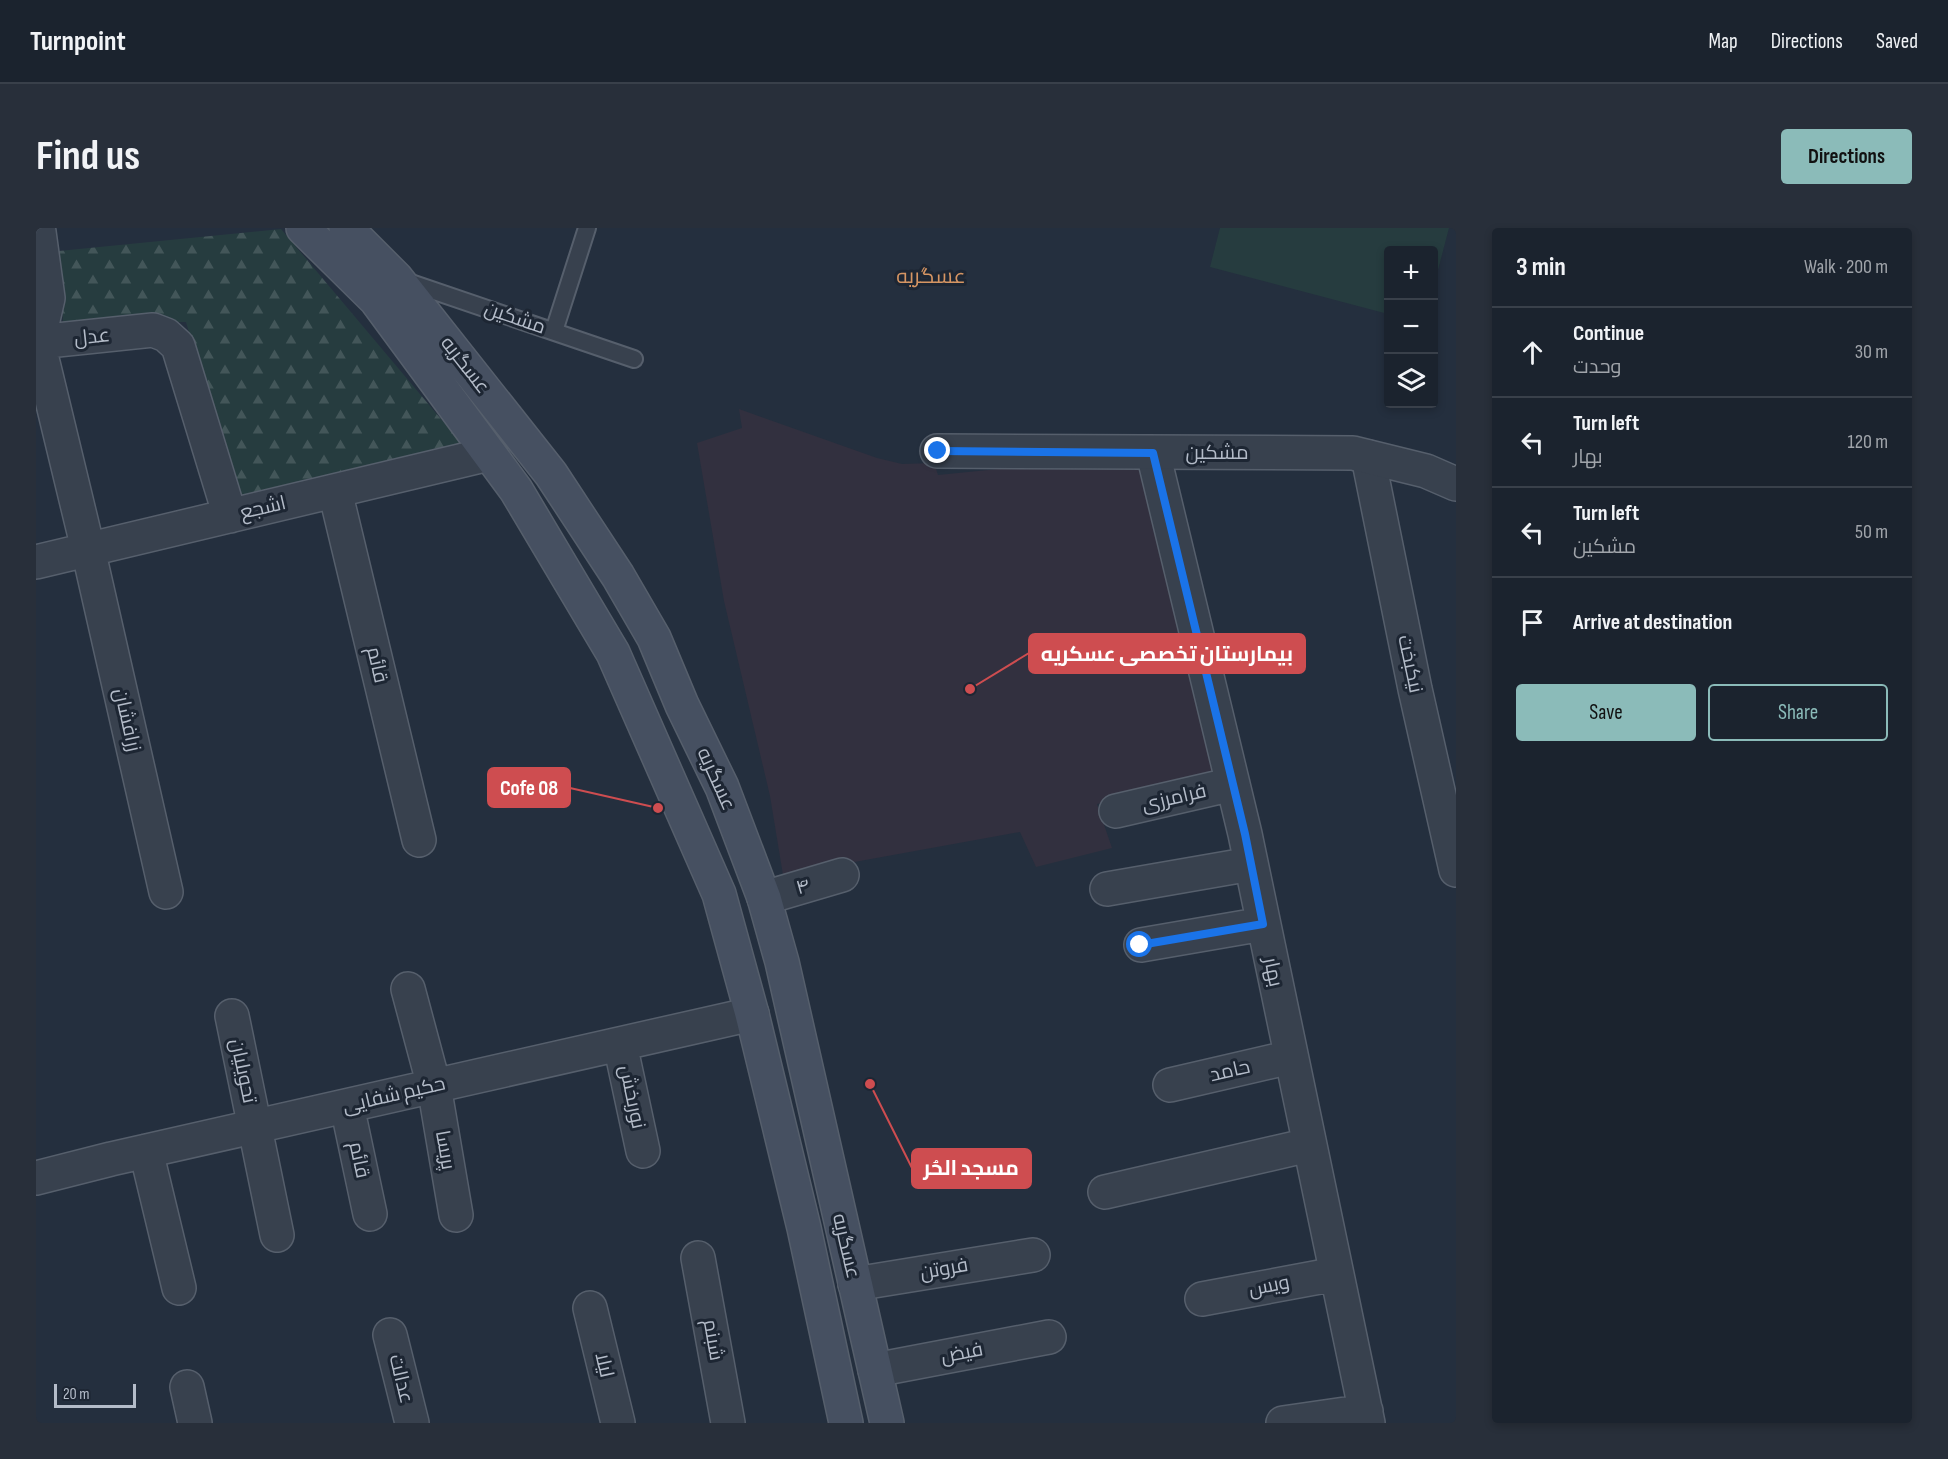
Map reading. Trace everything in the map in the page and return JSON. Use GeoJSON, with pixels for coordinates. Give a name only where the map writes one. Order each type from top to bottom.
{"type":"FeatureCollection","features":[{"type":"Feature","properties":{"kind":"main road","name":"عسگریه"},"geometry":{"type":"LineString","coordinates":[[303,228],[376,300],[516,490],[613,653],[719,894],[752,1014],[804,1228],[846,1423]]}},
{"type":"Feature","properties":{"kind":"main road","name":"عسگریه"},"geometry":{"type":"LineString","coordinates":[[346,228],[396,278],[551,474],[618,576],[654,638],[682,705],[722,786],[764,898],[782,962],[887,1423]]}},
{"type":"Feature","properties":{"kind":"street"},"geometry":{"type":"LineString","coordinates":[[39,232],[48,298],[38,342],[88,549]]}},
{"type":"Feature","properties":{"kind":"street","name":"عدل"},"geometry":{"type":"LineString","coordinates":[[38,342],[153,330],[166,335],[178,346],[230,516]]}},
{"type":"Feature","properties":{"kind":"street","name":"مشکین"},"geometry":{"type":"LineString","coordinates":[[938,451],[1353,453],[1426,471],[1456,484]]}},
{"type":"Feature","properties":{"kind":"street","name":"بهار"},"geometry":{"type":"LineString","coordinates":[[1153,453],[1251,864],[1367,1417]]}},
{"type":"Feature","properties":{"kind":"street","name":"اشجع"},"geometry":{"type":"LineString","coordinates":[[36,562],[489,454]]}},
{"type":"Feature","properties":{"kind":"street","name":"نیکبخت"},"geometry":{"type":"LineString","coordinates":[[1368,457],[1415,689],[1456,870]]}},
{"type":"Feature","properties":{"kind":"street","name":"قائم"},"geometry":{"type":"LineString","coordinates":[[335,491],[419,840]]}},
{"type":"Feature","properties":{"kind":"street","name":"زرافشان"},"geometry":{"type":"LineString","coordinates":[[88,549],[166,891]]}},
{"type":"Feature","properties":{"kind":"street","name":"فرامرزی"},"geometry":{"type":"LineString","coordinates":[[1116,811],[1233,784]]}},
{"type":"Feature","properties":{"kind":"street"},"geometry":{"type":"LineString","coordinates":[[1107,889],[1251,864]]}},
{"type":"Feature","properties":{"kind":"street","name":"۴"},"geometry":{"type":"LineString","coordinates":[[764,898],[842,875]]}},
{"type":"Feature","properties":{"kind":"street"},"geometry":{"type":"LineString","coordinates":[[1140,945],[1263,924]]}},
{"type":"Feature","properties":{"kind":"street","name":"پریسا"},"geometry":{"type":"LineString","coordinates":[[408,989],[434,1086],[456,1215]]}},
{"type":"Feature","properties":{"kind":"street","name":"حکیم شفایی"},"geometry":{"type":"LineString","coordinates":[[36,1178],[752,1014]]}},
{"type":"Feature","properties":{"kind":"street","name":"تحویلیان"},"geometry":{"type":"LineString","coordinates":[[232,1016],[255,1127]]}},
{"type":"Feature","properties":{"kind":"street","name":"نوربخش"},"geometry":{"type":"LineString","coordinates":[[620,1044],[643,1150]]}},
{"type":"Feature","properties":{"kind":"street","name":"حامد"},"geometry":{"type":"LineString","coordinates":[[1170,1085],[1291,1056]]}},
{"type":"Feature","properties":{"kind":"street","name":"قائم"},"geometry":{"type":"LineString","coordinates":[[347,1106],[370,1214]]}},
{"type":"Feature","properties":{"kind":"street"},"geometry":{"type":"LineString","coordinates":[[255,1127],[277,1235]]}},
{"type":"Feature","properties":{"kind":"street"},"geometry":{"type":"LineString","coordinates":[[1105,1192],[1309,1145]]}},
{"type":"Feature","properties":{"kind":"street"},"geometry":{"type":"LineString","coordinates":[[146,1151],[179,1288]]}},
{"type":"Feature","properties":{"kind":"street","name":"فروتن"},"geometry":{"type":"LineString","coordinates":[[855,1284],[1033,1255]]}},
{"type":"Feature","properties":{"kind":"street","name":"شبنم"},"geometry":{"type":"LineString","coordinates":[[698,1258],[728,1423]]}},
{"type":"Feature","properties":{"kind":"street","name":"ویس"},"geometry":{"type":"LineString","coordinates":[[1202,1299],[1336,1274]]}},
{"type":"Feature","properties":{"kind":"street","name":"لیلا"},"geometry":{"type":"LineString","coordinates":[[590,1308],[618,1423]]}},
{"type":"Feature","properties":{"kind":"street","name":"عدالت"},"geometry":{"type":"LineString","coordinates":[[390,1335],[412,1423]]}},
{"type":"Feature","properties":{"kind":"street","name":"فیض"},"geometry":{"type":"LineString","coordinates":[[875,1370],[1049,1337]]}},
{"type":"Feature","properties":{"kind":"street"},"geometry":{"type":"LineString","coordinates":[[187,1387],[195,1423]]}},
{"type":"Feature","properties":{"kind":"street"},"geometry":{"type":"LineString","coordinates":[[1283,1423],[1367,1417]]}},
{"type":"Feature","properties":{"kind":"lane"},"geometry":{"type":"LineString","coordinates":[[554,331],[587,228]]}},
{"type":"Feature","properties":{"kind":"lane","name":"مشکین"},"geometry":{"type":"LineString","coordinates":[[396,278],[634,358]]}},
{"type":"Feature","properties":{"kind":"shaded area"},"geometry":{"type":"Polygon","coordinates":[[[739,409],[877,458],[902,464],[934,463],[938,475],[1019,467],[1144,469],[1214,776],[1097,804],[1112,848],[1036,867],[1020,832],[783,875],[770,796],[724,601],[697,443],[742,428],[739,409]]]}},
{"type":"Feature","properties":{"kind":"green space"},"geometry":{"type":"Polygon","coordinates":[[[1220,228],[1449,228],[1438,270],[1438,246],[1384,246],[1384,313],[1210,267],[1220,228]]]}},
{"type":"Feature","properties":{"kind":"green space"},"geometry":{"type":"Polygon","coordinates":[[[281,229],[462,444],[238,502],[186,322],[63,322],[59,251],[281,229]]]}},
{"type":"Feature","properties":{"kind":"place","name":"بیمارستان تخصصی عسکریه"},"geometry":{"type":"Point","coordinates":[970,689]}},
{"type":"Feature","properties":{"kind":"place","name":"Cofe 08"},"geometry":{"type":"Point","coordinates":[658,808]}},
{"type":"Feature","properties":{"kind":"place","name":"مسجد الحُر"},"geometry":{"type":"Point","coordinates":[870,1084]}},
{"type":"Feature","properties":{"kind":"district","name":"عسگریه"},"geometry":{"type":"Point","coordinates":[931,276]}},
{"type":"Feature","properties":{"kind":"route"},"geometry":{"type":"LineString","coordinates":[[938,451],[1153,453],[1245,834],[1263,924],[1140,945]]}}]}
